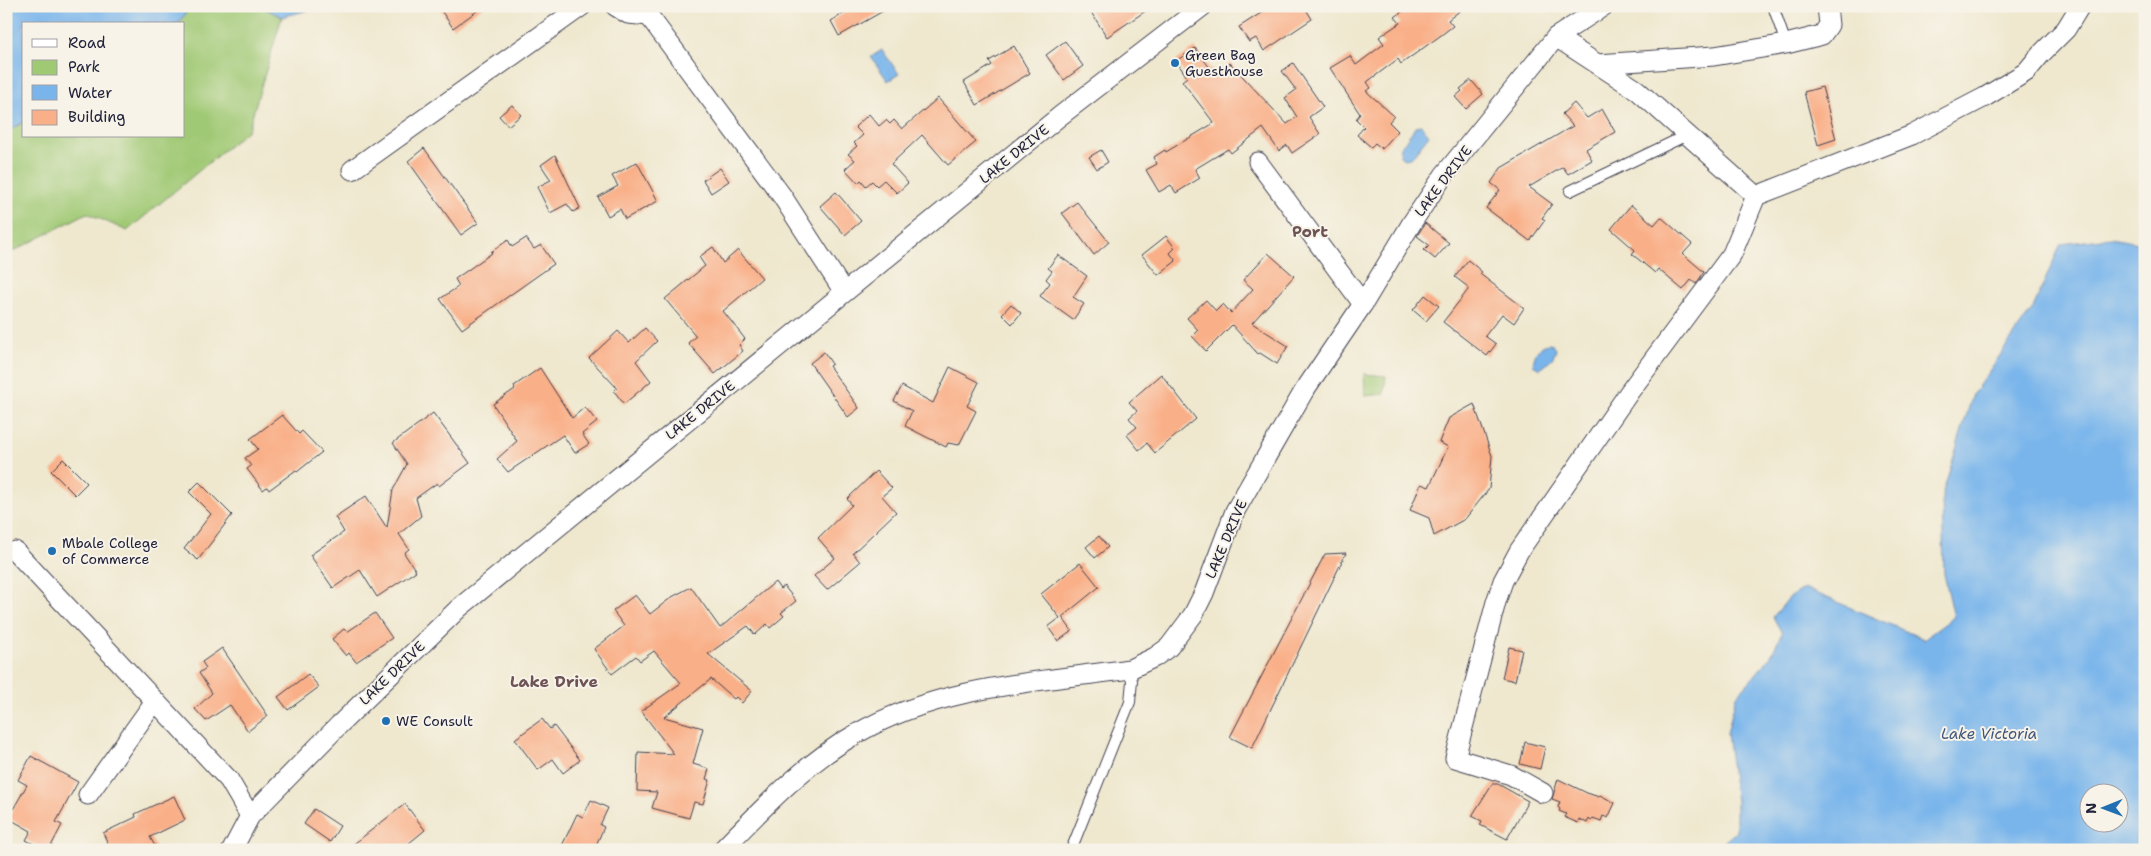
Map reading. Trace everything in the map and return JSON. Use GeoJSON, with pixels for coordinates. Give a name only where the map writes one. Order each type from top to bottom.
{"type":"FeatureCollection","features":[{"type":"Feature","properties":{"kind":"street"},"geometry":{"type":"LineString","coordinates":[[352,170],[582,6]]}},
{"type":"Feature","properties":{"kind":"street"},"geometry":{"type":"LineString","coordinates":[[615,6],[628,14],[647,11],[782,196],[844,292]]}},
{"type":"Feature","properties":{"kind":"street","name":"LAKE DRIVE"},"geometry":{"type":"LineString","coordinates":[[232,850],[250,816],[458,608],[1060,116],[1202,6]]}},
{"type":"Feature","properties":{"kind":"street","name":"LAKE DRIVE"},"geometry":{"type":"LineString","coordinates":[[722,850],[792,781],[855,734],[888,717],[966,692],[1130,669],[1155,657],[1170,646],[1193,616],[1204,593],[1235,510],[1304,391],[1363,304],[1413,221],[1444,175],[1556,37],[1604,6]]}},
{"type":"Feature","properties":{"kind":"street"},"geometry":{"type":"LineString","coordinates":[[1598,64],[1714,56],[1786,44],[1822,35],[1829,24],[1827,6]]}},
{"type":"Feature","properties":{"kind":"street"},"geometry":{"type":"LineString","coordinates":[[1543,793],[1511,775],[1455,758],[1503,582],[1519,551],[1630,391],[1732,254],[1756,196],[1912,135],[2026,72],[2066,29],[2080,6]]}},
{"type":"Feature","properties":{"kind":"street"},"geometry":{"type":"LineString","coordinates":[[1556,37],[1637,90],[1756,196]]}},
{"type":"Feature","properties":{"kind":"street"},"geometry":{"type":"LineString","coordinates":[[1258,162],[1363,304]]}},
{"type":"Feature","properties":{"kind":"street"},"geometry":{"type":"LineString","coordinates":[[15,551],[229,780],[250,816]]}},
{"type":"Feature","properties":{"kind":"street"},"geometry":{"type":"LineString","coordinates":[[88,795],[156,702]]}},
{"type":"Feature","properties":{"kind":"lane"},"geometry":{"type":"LineString","coordinates":[[1773,6],[1786,44]]}},
{"type":"Feature","properties":{"kind":"lane"},"geometry":{"type":"LineString","coordinates":[[1570,191],[1687,135]]}},
{"type":"Feature","properties":{"kind":"lane"},"geometry":{"type":"LineString","coordinates":[[1071,850],[1130,702],[1132,681],[1130,669]]}},
{"type":"Feature","properties":{"kind":"green space"},"geometry":{"type":"Polygon","coordinates":[[[191,6],[260,6],[282,17],[248,130],[127,231],[87,213],[6,255],[6,132],[22,123],[22,138],[185,138],[185,22],[179,22],[191,6]]]}},
{"type":"Feature","properties":{"kind":"green space"},"geometry":{"type":"Polygon","coordinates":[[[1364,374],[1386,376],[1384,394],[1365,396],[1364,374]]]}},
{"type":"Feature","properties":{"kind":"water"},"geometry":{"type":"Polygon","coordinates":[[[6,6],[191,6],[179,22],[22,22],[22,123],[6,132],[6,6]]]}},
{"type":"Feature","properties":{"kind":"water"},"geometry":{"type":"Polygon","coordinates":[[[260,6],[324,6],[282,17],[260,6]]]}},
{"type":"Feature","properties":{"kind":"water"},"geometry":{"type":"Polygon","coordinates":[[[882,50],[899,74],[888,81],[871,57],[882,50]]]}},
{"type":"Feature","properties":{"kind":"water"},"geometry":{"type":"Polygon","coordinates":[[[1421,125],[1429,135],[1411,158],[1404,159],[1400,156],[1401,147],[1416,126],[1421,125]]]}},
{"type":"Feature","properties":{"kind":"water","name":"Lake Victoria"},"geometry":{"type":"Polygon","coordinates":[[[2110,238],[2145,244],[2145,850],[1714,850],[1736,832],[1736,802],[1727,733],[1736,697],[1770,658],[1782,633],[1773,617],[1789,598],[1804,588],[1924,639],[1954,617],[1944,574],[1942,495],[1973,394],[2033,308],[2061,244],[2110,238]]]}},
{"type":"Feature","properties":{"kind":"water"},"geometry":{"type":"Polygon","coordinates":[[[1548,344],[1553,345],[1556,349],[1550,360],[1540,369],[1533,365],[1534,358],[1539,349],[1548,344]]]}},
{"type":"Feature","properties":{"kind":"building"},"geometry":{"type":"Polygon","coordinates":[[[438,6],[484,6],[453,28],[438,6]]]}},
{"type":"Feature","properties":{"kind":"building"},"geometry":{"type":"Polygon","coordinates":[[[857,6],[892,6],[839,36],[831,21],[857,6]]]}},
{"type":"Feature","properties":{"kind":"building"},"geometry":{"type":"Polygon","coordinates":[[[1087,6],[1153,6],[1107,37],[1087,6]]]}},
{"type":"Feature","properties":{"kind":"building"},"geometry":{"type":"Polygon","coordinates":[[[1272,6],[1304,6],[1312,19],[1264,51],[1256,38],[1249,42],[1239,27],[1272,6]]]}},
{"type":"Feature","properties":{"kind":"building"},"geometry":{"type":"Polygon","coordinates":[[[1410,6],[1466,6],[1448,20],[1453,26],[1440,36],[1401,64],[1398,59],[1367,82],[1371,88],[1366,91],[1394,116],[1389,122],[1398,131],[1382,149],[1375,143],[1371,147],[1357,135],[1364,127],[1356,119],[1360,114],[1330,68],[1350,56],[1356,65],[1384,44],[1379,37],[1400,23],[1395,17],[1410,6]]]}},
{"type":"Feature","properties":{"kind":"building"},"geometry":{"type":"Polygon","coordinates":[[[1065,41],[1083,66],[1064,80],[1046,55],[1065,41]]]}},
{"type":"Feature","properties":{"kind":"building"},"geometry":{"type":"Polygon","coordinates":[[[1014,46],[1030,73],[977,105],[964,82],[992,65],[989,61],[1014,46]]]}},
{"type":"Feature","properties":{"kind":"building"},"geometry":{"type":"Polygon","coordinates":[[[1195,48],[1216,76],[1230,63],[1287,124],[1297,117],[1285,98],[1296,90],[1282,71],[1293,63],[1323,107],[1309,117],[1320,134],[1292,153],[1287,145],[1279,151],[1263,128],[1231,153],[1228,149],[1195,169],[1200,178],[1176,193],[1171,185],[1159,192],[1146,170],[1157,164],[1154,157],[1165,150],[1166,152],[1214,123],[1182,81],[1187,77],[1176,61],[1195,48]]]}},
{"type":"Feature","properties":{"kind":"building"},"geometry":{"type":"Polygon","coordinates":[[[1471,80],[1483,94],[1466,109],[1455,97],[1462,91],[1460,89],[1471,80]]]}},
{"type":"Feature","properties":{"kind":"building"},"geometry":{"type":"Polygon","coordinates":[[[1822,87],[1836,139],[1818,145],[1804,92],[1822,87]]]}},
{"type":"Feature","properties":{"kind":"building"},"geometry":{"type":"Polygon","coordinates":[[[938,98],[976,142],[948,165],[922,135],[891,164],[908,183],[897,193],[884,180],[877,186],[872,181],[866,186],[861,180],[858,183],[845,169],[855,160],[848,154],[857,146],[854,143],[863,135],[855,127],[869,114],[879,126],[886,120],[890,124],[894,120],[902,129],[938,98]]]}},
{"type":"Feature","properties":{"kind":"building"},"geometry":{"type":"Polygon","coordinates":[[[1574,103],[1587,118],[1602,109],[1615,132],[1586,149],[1592,160],[1568,174],[1563,167],[1529,187],[1552,204],[1542,218],[1545,220],[1530,241],[1486,208],[1500,190],[1491,183],[1501,168],[1573,126],[1562,114],[1574,103]]]}},
{"type":"Feature","properties":{"kind":"building"},"geometry":{"type":"Polygon","coordinates":[[[512,105],[521,115],[508,126],[499,116],[512,105]]]}},
{"type":"Feature","properties":{"kind":"building"},"geometry":{"type":"Polygon","coordinates":[[[424,148],[478,223],[461,235],[408,161],[424,148]]]}},
{"type":"Feature","properties":{"kind":"building"},"geometry":{"type":"Polygon","coordinates":[[[1101,150],[1108,162],[1097,169],[1089,157],[1101,150]]]}},
{"type":"Feature","properties":{"kind":"building"},"geometry":{"type":"Polygon","coordinates":[[[555,155],[580,208],[573,212],[567,204],[550,213],[537,187],[551,180],[541,165],[555,155]]]}},
{"type":"Feature","properties":{"kind":"building"},"geometry":{"type":"Polygon","coordinates":[[[637,162],[658,201],[625,219],[620,209],[608,216],[598,197],[618,186],[612,176],[637,162]]]}},
{"type":"Feature","properties":{"kind":"building"},"geometry":{"type":"Polygon","coordinates":[[[720,168],[729,181],[711,193],[703,180],[720,168]]]}},
{"type":"Feature","properties":{"kind":"building"},"geometry":{"type":"Polygon","coordinates":[[[836,192],[861,221],[845,235],[820,206],[836,192]]]}},
{"type":"Feature","properties":{"kind":"building"},"geometry":{"type":"Polygon","coordinates":[[[1077,202],[1109,242],[1094,255],[1062,213],[1077,202]]]}},
{"type":"Feature","properties":{"kind":"building"},"geometry":{"type":"Polygon","coordinates":[[[1631,205],[1654,225],[1661,217],[1692,244],[1683,254],[1704,272],[1696,284],[1691,280],[1683,290],[1658,269],[1655,273],[1632,254],[1635,250],[1611,229],[1631,205]]]}},
{"type":"Feature","properties":{"kind":"building"},"geometry":{"type":"Polygon","coordinates":[[[1425,223],[1449,243],[1435,259],[1424,250],[1429,245],[1417,236],[1425,223]]]}},
{"type":"Feature","properties":{"kind":"building"},"geometry":{"type":"Polygon","coordinates":[[[1166,236],[1175,248],[1170,253],[1176,261],[1158,275],[1142,255],[1166,236]]]}},
{"type":"Feature","properties":{"kind":"building"},"geometry":{"type":"Polygon","coordinates":[[[526,238],[534,249],[541,245],[554,264],[462,329],[440,299],[459,286],[455,279],[491,252],[508,240],[512,247],[526,238]]]}},
{"type":"Feature","properties":{"kind":"building"},"geometry":{"type":"Polygon","coordinates":[[[713,247],[723,263],[738,250],[762,278],[723,311],[745,339],[739,345],[743,351],[715,374],[688,343],[696,336],[665,299],[705,266],[699,257],[713,247]]]}},
{"type":"Feature","properties":{"kind":"building"},"geometry":{"type":"Polygon","coordinates":[[[1268,253],[1294,276],[1252,323],[1288,346],[1277,364],[1260,353],[1258,354],[1232,325],[1206,351],[1192,336],[1198,330],[1187,318],[1206,300],[1216,311],[1223,304],[1231,313],[1253,289],[1243,280],[1268,253]]]}},
{"type":"Feature","properties":{"kind":"building"},"geometry":{"type":"Polygon","coordinates":[[[1058,255],[1087,276],[1073,297],[1084,304],[1073,320],[1040,296],[1050,283],[1046,279],[1052,271],[1048,268],[1058,255]]]}},
{"type":"Feature","properties":{"kind":"building"},"geometry":{"type":"Polygon","coordinates":[[[1468,260],[1482,272],[1480,274],[1524,308],[1514,323],[1502,314],[1485,336],[1496,344],[1487,356],[1443,322],[1468,290],[1468,287],[1455,277],[1468,260]]]}},
{"type":"Feature","properties":{"kind":"building"},"geometry":{"type":"Polygon","coordinates":[[[1425,295],[1439,306],[1426,321],[1413,310],[1425,295]]]}},
{"type":"Feature","properties":{"kind":"building"},"geometry":{"type":"Polygon","coordinates":[[[1011,304],[1021,313],[1012,324],[1002,314],[1011,304]]]}},
{"type":"Feature","properties":{"kind":"building"},"geometry":{"type":"Polygon","coordinates":[[[645,328],[657,341],[636,361],[651,381],[624,404],[614,391],[617,388],[589,358],[618,331],[629,343],[645,328]]]}},
{"type":"Feature","properties":{"kind":"building"},"geometry":{"type":"Polygon","coordinates":[[[824,352],[832,364],[829,366],[859,408],[848,417],[810,363],[824,352]]]}},
{"type":"Feature","properties":{"kind":"building"},"geometry":{"type":"Polygon","coordinates":[[[950,367],[979,382],[967,406],[976,411],[959,445],[948,443],[946,447],[905,426],[912,411],[894,401],[902,386],[933,403],[950,367]]]}},
{"type":"Feature","properties":{"kind":"building"},"geometry":{"type":"Polygon","coordinates":[[[540,368],[572,418],[585,407],[597,422],[582,434],[589,444],[575,453],[563,435],[508,472],[497,459],[517,441],[493,404],[515,389],[514,386],[540,368]]]}},
{"type":"Feature","properties":{"kind":"building"},"geometry":{"type":"Polygon","coordinates":[[[1161,374],[1196,419],[1155,453],[1147,443],[1139,450],[1127,435],[1137,427],[1129,418],[1137,411],[1129,402],[1161,374]]]}},
{"type":"Feature","properties":{"kind":"building"},"geometry":{"type":"Polygon","coordinates":[[[1474,404],[1492,456],[1489,489],[1465,519],[1434,536],[1429,518],[1410,510],[1421,484],[1429,487],[1448,447],[1439,442],[1449,418],[1474,404]]]}},
{"type":"Feature","properties":{"kind":"building"},"geometry":{"type":"Polygon","coordinates":[[[433,413],[470,463],[439,486],[437,483],[416,498],[421,516],[399,534],[409,549],[404,553],[416,571],[377,597],[360,570],[333,588],[310,555],[344,532],[335,517],[366,496],[387,528],[393,490],[407,464],[393,443],[433,413]]]}},
{"type":"Feature","properties":{"kind":"building"},"geometry":{"type":"Polygon","coordinates":[[[282,415],[299,434],[302,431],[322,452],[297,472],[296,470],[269,490],[267,487],[263,490],[247,469],[251,466],[245,458],[258,449],[250,439],[282,415]]]}},
{"type":"Feature","properties":{"kind":"building"},"geometry":{"type":"Polygon","coordinates":[[[63,459],[87,483],[75,495],[51,471],[63,459]]]}},
{"type":"Feature","properties":{"kind":"building"},"geometry":{"type":"Polygon","coordinates":[[[876,471],[892,488],[882,496],[896,512],[853,553],[860,562],[827,590],[814,576],[835,558],[818,538],[852,505],[847,499],[876,471]]]}},
{"type":"Feature","properties":{"kind":"building"},"geometry":{"type":"Polygon","coordinates":[[[199,482],[232,515],[198,560],[184,549],[211,514],[189,492],[199,482]]]}},
{"type":"Feature","properties":{"kind":"building"},"geometry":{"type":"Polygon","coordinates":[[[1099,536],[1108,547],[1095,558],[1086,547],[1099,536]]]}},
{"type":"Feature","properties":{"kind":"building"},"geometry":{"type":"Polygon","coordinates":[[[1346,553],[1252,748],[1230,737],[1325,554],[1346,553]]]}},
{"type":"Feature","properties":{"kind":"building"},"geometry":{"type":"Polygon","coordinates":[[[1080,563],[1099,587],[1062,617],[1072,631],[1058,641],[1048,627],[1060,618],[1041,594],[1080,563]]]}},
{"type":"Feature","properties":{"kind":"building"},"geometry":{"type":"Polygon","coordinates":[[[775,582],[780,589],[784,586],[796,601],[781,613],[784,616],[770,628],[767,624],[755,635],[748,626],[708,654],[752,691],[742,703],[736,697],[734,699],[711,679],[664,717],[703,728],[693,764],[709,769],[706,779],[710,780],[703,804],[694,802],[689,818],[652,808],[657,792],[637,791],[638,752],[674,754],[641,711],[681,683],[654,651],[640,661],[636,656],[612,674],[594,649],[624,626],[613,611],[635,595],[650,614],[672,597],[691,587],[720,628],[775,582]]]}},
{"type":"Feature","properties":{"kind":"building"},"geometry":{"type":"Polygon","coordinates":[[[375,613],[392,638],[356,662],[349,653],[346,656],[332,639],[344,629],[347,632],[375,613]]]}},
{"type":"Feature","properties":{"kind":"building"},"geometry":{"type":"Polygon","coordinates":[[[1509,647],[1522,650],[1515,681],[1502,678],[1509,647]]]}},
{"type":"Feature","properties":{"kind":"building"},"geometry":{"type":"Polygon","coordinates":[[[222,648],[268,716],[248,731],[230,705],[206,721],[195,709],[212,693],[199,673],[206,668],[202,662],[222,648]]]}},
{"type":"Feature","properties":{"kind":"building"},"geometry":{"type":"Polygon","coordinates":[[[308,674],[319,687],[288,710],[278,697],[308,674]]]}},
{"type":"Feature","properties":{"kind":"building"},"geometry":{"type":"Polygon","coordinates":[[[542,719],[550,729],[554,726],[580,760],[563,773],[553,759],[538,770],[515,739],[542,719]]]}},
{"type":"Feature","properties":{"kind":"building"},"geometry":{"type":"Polygon","coordinates":[[[1525,742],[1545,747],[1540,769],[1520,764],[1525,742]]]}},
{"type":"Feature","properties":{"kind":"building"},"geometry":{"type":"Polygon","coordinates":[[[31,756],[78,782],[56,822],[62,825],[49,850],[45,850],[26,840],[31,831],[8,818],[27,785],[18,780],[31,756]]]}},
{"type":"Feature","properties":{"kind":"building"},"geometry":{"type":"Polygon","coordinates":[[[1558,779],[1587,793],[1599,797],[1600,795],[1615,803],[1608,818],[1603,816],[1601,821],[1593,818],[1591,821],[1589,819],[1587,823],[1579,819],[1578,823],[1564,817],[1566,814],[1559,811],[1560,802],[1552,799],[1558,779]]]}},
{"type":"Feature","properties":{"kind":"building"},"geometry":{"type":"Polygon","coordinates":[[[1492,784],[1498,784],[1528,801],[1507,839],[1480,825],[1482,821],[1472,816],[1492,784]]]}},
{"type":"Feature","properties":{"kind":"building"},"geometry":{"type":"Polygon","coordinates":[[[174,796],[185,820],[150,837],[157,850],[111,850],[103,833],[136,817],[135,814],[174,796]]]}},
{"type":"Feature","properties":{"kind":"building"},"geometry":{"type":"Polygon","coordinates":[[[591,800],[608,808],[600,825],[604,827],[594,850],[560,850],[577,814],[583,817],[591,800]]]}},
{"type":"Feature","properties":{"kind":"building"},"geometry":{"type":"Polygon","coordinates":[[[405,804],[425,830],[408,844],[413,850],[346,850],[405,804]]]}},
{"type":"Feature","properties":{"kind":"building"},"geometry":{"type":"Polygon","coordinates":[[[314,809],[340,826],[330,842],[304,824],[314,809]]]}},
{"type":"Feature","properties":{"kind":"place","name":"Green Bag Guesthouse"},"geometry":{"type":"Point","coordinates":[1175,63]}},
{"type":"Feature","properties":{"kind":"place","name":"Mbale College of Commerce"},"geometry":{"type":"Point","coordinates":[52,551]}},
{"type":"Feature","properties":{"kind":"place","name":"WE Consult"},"geometry":{"type":"Point","coordinates":[386,721]}},
{"type":"Feature","properties":{"kind":"district","name":"Port"},"geometry":{"type":"Point","coordinates":[1310,231]}},
{"type":"Feature","properties":{"kind":"district","name":"Lake Drive"},"geometry":{"type":"Point","coordinates":[554,681]}}]}
